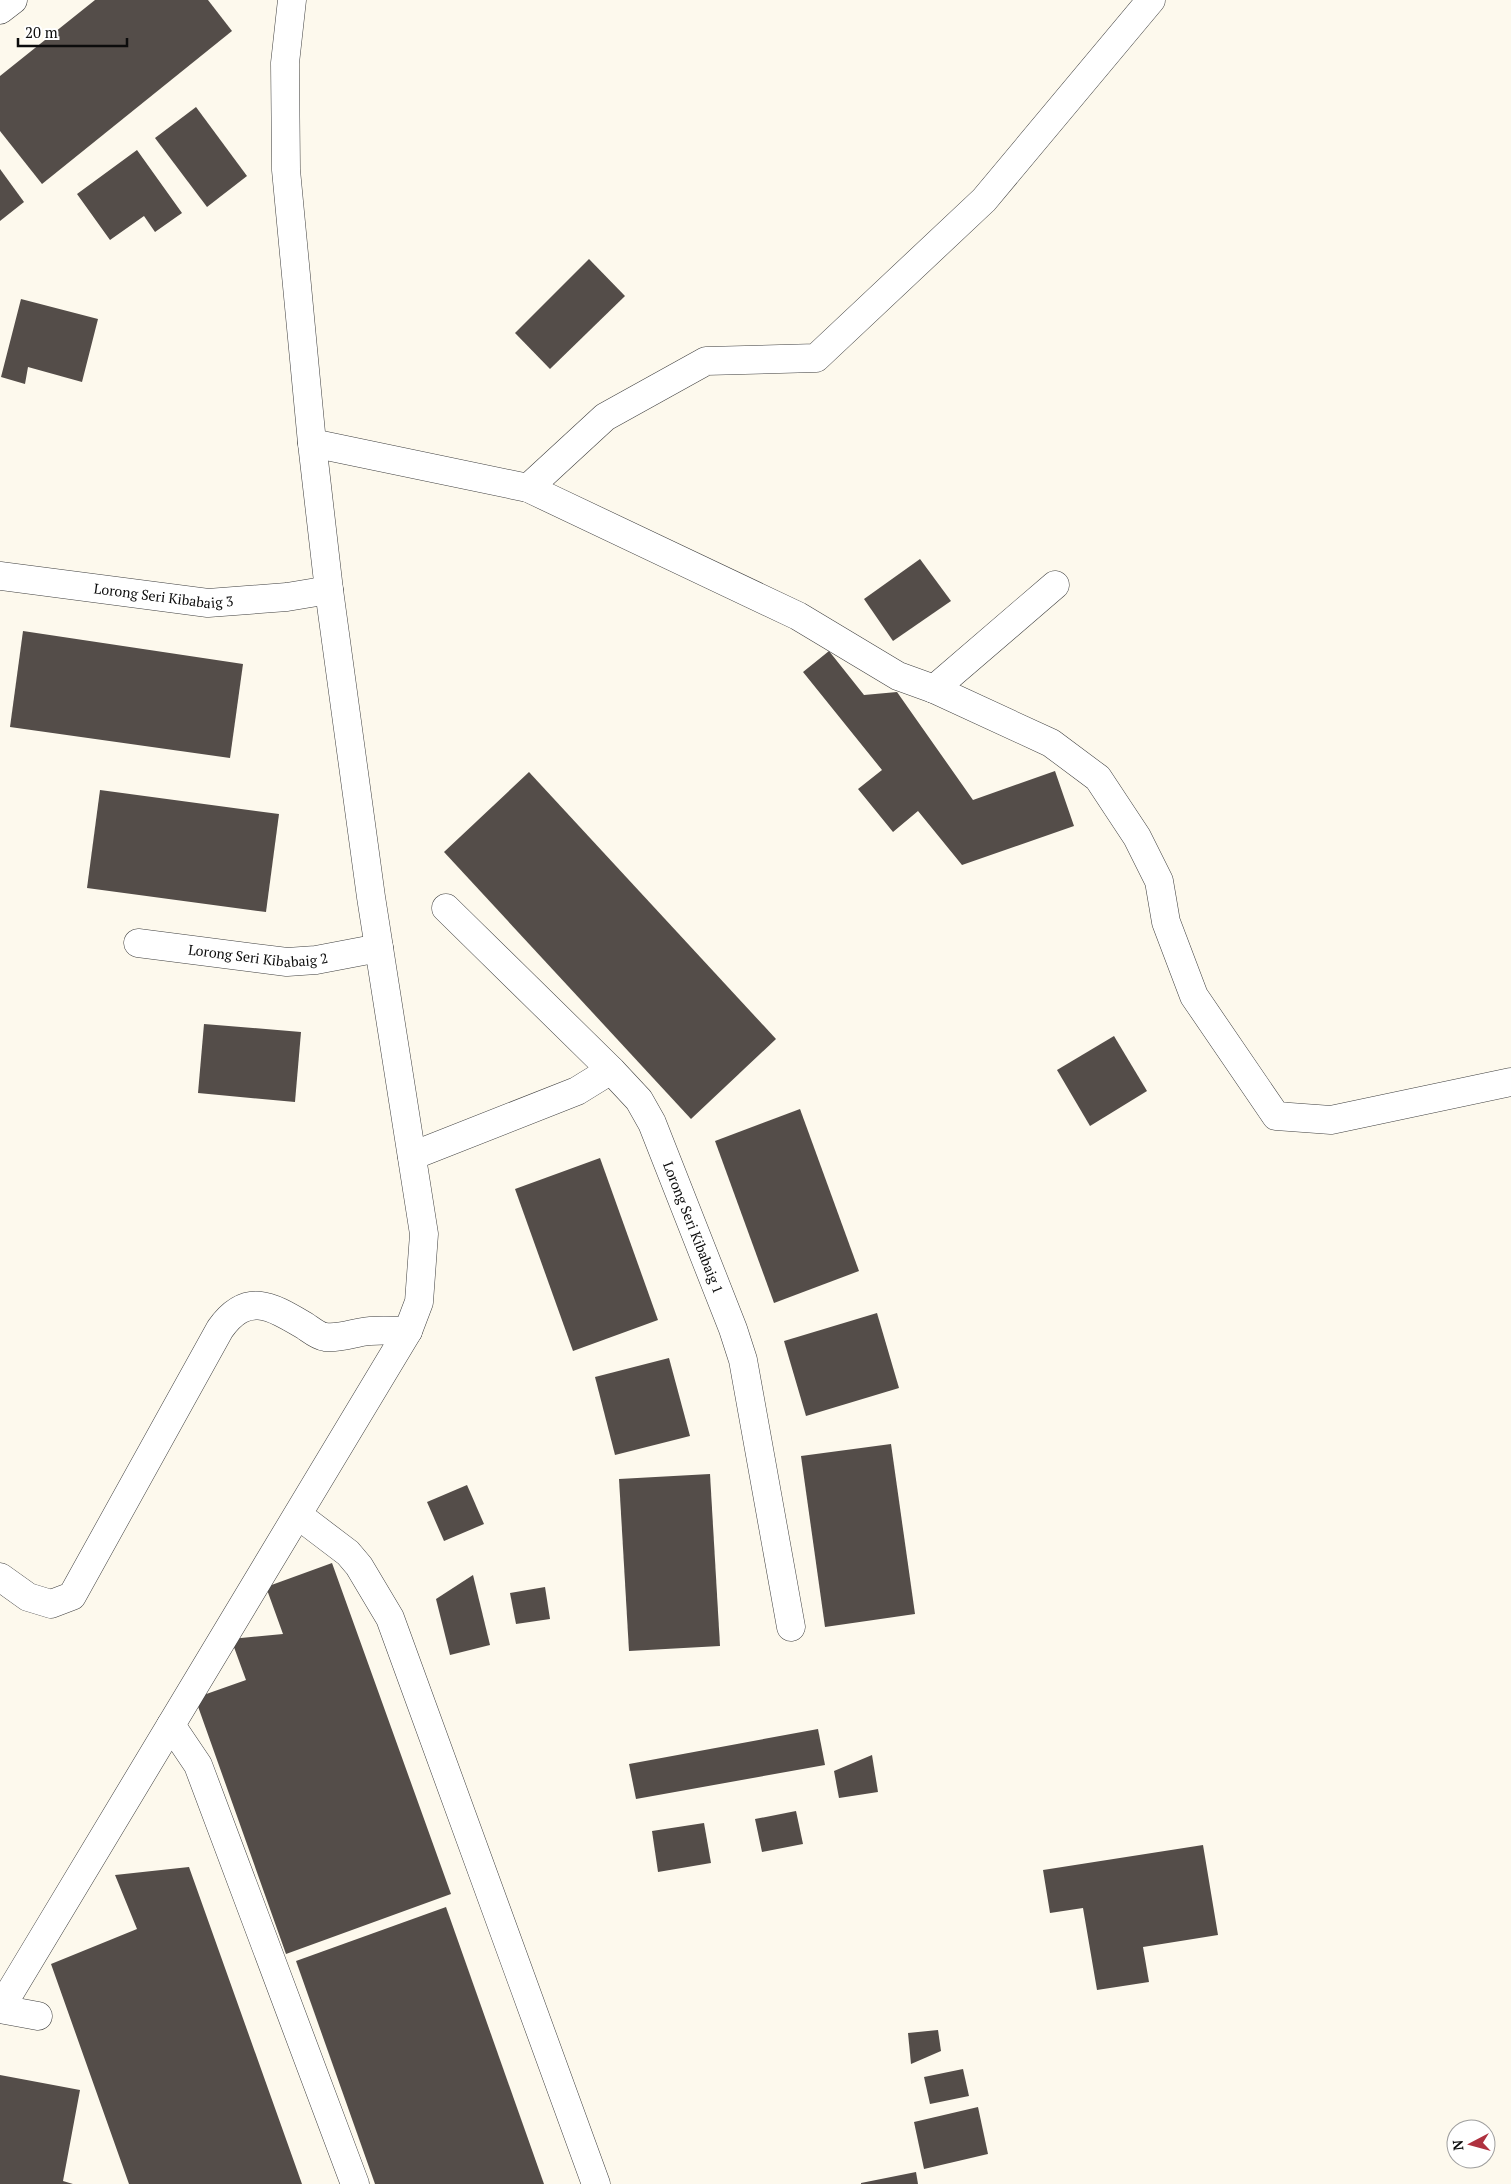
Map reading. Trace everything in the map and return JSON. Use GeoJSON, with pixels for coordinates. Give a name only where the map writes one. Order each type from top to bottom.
{"type":"FeatureCollection","features":[{"type":"Feature","properties":{"kind":"street"},"geometry":{"type":"LineString","coordinates":[[0,10],[13,0]]}},
{"type":"Feature","properties":{"kind":"street"},"geometry":{"type":"LineString","coordinates":[[38,2016],[0,2009],[408,1331],[418,1302],[424,1234],[379,948],[328,590],[312,444],[286,170],[285,63],[292,0]]}},
{"type":"Feature","properties":{"kind":"street"},"geometry":{"type":"LineString","coordinates":[[528,488],[605,417],[706,361],[816,358],[984,200],[1150,0]]}},
{"type":"Feature","properties":{"kind":"street"},"geometry":{"type":"LineString","coordinates":[[312,444],[528,488],[798,616],[898,676],[934,689],[1051,743],[1098,778],[1137,836],[1159,881],[1166,922],[1194,996],[1276,1116],[1331,1120],[1511,1082]]}},
{"type":"Feature","properties":{"kind":"street","name":"Lorong Seri Kibabaig 3"},"geometry":{"type":"LineString","coordinates":[[0,576],[208,603],[287,597],[328,590]]}},
{"type":"Feature","properties":{"kind":"street"},"geometry":{"type":"LineString","coordinates":[[934,689],[1055,585]]}},
{"type":"Feature","properties":{"kind":"street","name":"Lorong Seri Kibabaig 1"},"geometry":{"type":"LineString","coordinates":[[446,908],[611,1070],[639,1100],[652,1123],[733,1329],[743,1360],[791,1627]]}},
{"type":"Feature","properties":{"kind":"street","name":"Lorong Seri Kibabaig 2"},"geometry":{"type":"LineString","coordinates":[[138,943],[287,962],[316,960],[379,948]]}},
{"type":"Feature","properties":{"kind":"street"},"geometry":{"type":"LineString","coordinates":[[412,1156],[577,1092],[611,1070]]}},
{"type":"Feature","properties":{"kind":"street"},"geometry":{"type":"LineString","coordinates":[[0,1577],[28,1597],[51,1604],[72,1596],[220,1329],[230,1315],[244,1306],[264,1306],[282,1312],[322,1337],[343,1338],[369,1331],[408,1331]]}},
{"type":"Feature","properties":{"kind":"street"},"geometry":{"type":"LineString","coordinates":[[298,1515],[348,1553],[359,1566],[390,1618],[596,2184]]}},
{"type":"Feature","properties":{"kind":"street"},"geometry":{"type":"LineString","coordinates":[[171,1725],[198,1764],[355,2184]]}},
{"type":"Feature","properties":{"kind":"building"},"geometry":{"type":"Polygon","coordinates":[[[95,0],[208,0],[232,31],[42,184],[0,131],[0,76],[95,0]]]}},
{"type":"Feature","properties":{"kind":"building"},"geometry":{"type":"Polygon","coordinates":[[[196,107],[247,176],[207,207],[155,138],[196,107]]]}},
{"type":"Feature","properties":{"kind":"building"},"geometry":{"type":"Polygon","coordinates":[[[137,150],[182,213],[155,232],[144,216],[110,240],[77,194],[137,150]]]}},
{"type":"Feature","properties":{"kind":"building"},"geometry":{"type":"Polygon","coordinates":[[[0,169],[24,202],[0,221],[0,169]]]}},
{"type":"Feature","properties":{"kind":"building"},"geometry":{"type":"Polygon","coordinates":[[[589,259],[625,296],[550,369],[515,333],[589,259]]]}},
{"type":"Feature","properties":{"kind":"building"},"geometry":{"type":"Polygon","coordinates":[[[21,299],[98,319],[82,382],[28,367],[25,384],[1,377],[21,299]]]}},
{"type":"Feature","properties":{"kind":"building"},"geometry":{"type":"Polygon","coordinates":[[[920,559],[951,601],[893,641],[864,599],[920,559]]]}},
{"type":"Feature","properties":{"kind":"building"},"geometry":{"type":"Polygon","coordinates":[[[23,631],[243,664],[230,758],[10,727],[23,631]]]}},
{"type":"Feature","properties":{"kind":"building"},"geometry":{"type":"Polygon","coordinates":[[[829,651],[864,695],[897,692],[973,800],[1055,771],[1074,826],[962,865],[918,811],[893,832],[858,789],[882,770],[803,672],[829,651]]]}},
{"type":"Feature","properties":{"kind":"building"},"geometry":{"type":"Polygon","coordinates":[[[529,772],[776,1039],[691,1119],[444,852],[529,772]]]}},
{"type":"Feature","properties":{"kind":"building"},"geometry":{"type":"Polygon","coordinates":[[[100,790],[279,814],[266,912],[87,888],[100,790]]]}},
{"type":"Feature","properties":{"kind":"building"},"geometry":{"type":"Polygon","coordinates":[[[204,1024],[301,1032],[295,1102],[198,1093],[204,1024]]]}},
{"type":"Feature","properties":{"kind":"building"},"geometry":{"type":"Polygon","coordinates":[[[1114,1036],[1147,1091],[1090,1126],[1057,1070],[1114,1036]]]}},
{"type":"Feature","properties":{"kind":"building"},"geometry":{"type":"Polygon","coordinates":[[[800,1109],[859,1271],[774,1303],[715,1141],[800,1109]]]}},
{"type":"Feature","properties":{"kind":"building"},"geometry":{"type":"Polygon","coordinates":[[[600,1158],[658,1320],[573,1351],[515,1189],[600,1158]]]}},
{"type":"Feature","properties":{"kind":"building"},"geometry":{"type":"Polygon","coordinates":[[[877,1313],[899,1388],[806,1416],[784,1341],[877,1313]]]}},
{"type":"Feature","properties":{"kind":"building"},"geometry":{"type":"Polygon","coordinates":[[[669,1358],[690,1436],[615,1455],[595,1377],[669,1358]]]}},
{"type":"Feature","properties":{"kind":"building"},"geometry":{"type":"Polygon","coordinates":[[[891,1444],[915,1614],[825,1627],[801,1456],[891,1444]]]}},
{"type":"Feature","properties":{"kind":"building"},"geometry":{"type":"Polygon","coordinates":[[[710,1474],[720,1646],[629,1651],[619,1479],[710,1474]]]}},
{"type":"Feature","properties":{"kind":"building"},"geometry":{"type":"Polygon","coordinates":[[[467,1485],[484,1524],[444,1541],[427,1502],[467,1485]]]}},
{"type":"Feature","properties":{"kind":"building"},"geometry":{"type":"Polygon","coordinates":[[[332,1563],[451,1894],[286,1954],[195,1698],[246,1680],[231,1639],[283,1634],[266,1587],[332,1563]]]}},
{"type":"Feature","properties":{"kind":"building"},"geometry":{"type":"Polygon","coordinates":[[[473,1575],[490,1645],[450,1655],[436,1599],[473,1575]]]}},
{"type":"Feature","properties":{"kind":"building"},"geometry":{"type":"Polygon","coordinates":[[[545,1587],[550,1619],[516,1624],[510,1593],[545,1587]]]}},
{"type":"Feature","properties":{"kind":"building"},"geometry":{"type":"Polygon","coordinates":[[[818,1729],[825,1765],[636,1799],[629,1764],[818,1729]]]}},
{"type":"Feature","properties":{"kind":"building"},"geometry":{"type":"Polygon","coordinates":[[[872,1755],[878,1792],[839,1798],[834,1771],[872,1755]]]}},
{"type":"Feature","properties":{"kind":"building"},"geometry":{"type":"Polygon","coordinates":[[[796,1811],[803,1844],[762,1852],[755,1819],[796,1811]]]}},
{"type":"Feature","properties":{"kind":"building"},"geometry":{"type":"Polygon","coordinates":[[[704,1823],[711,1863],[658,1872],[652,1831],[704,1823]]]}},
{"type":"Feature","properties":{"kind":"building"},"geometry":{"type":"Polygon","coordinates":[[[1203,1845],[1218,1935],[1143,1947],[1149,1982],[1097,1990],[1083,1908],[1050,1913],[1043,1870],[1203,1845]]]}},
{"type":"Feature","properties":{"kind":"building"},"geometry":{"type":"Polygon","coordinates":[[[189,1867],[302,2184],[129,2184],[51,1964],[137,1929],[115,1875],[189,1867]]]}},
{"type":"Feature","properties":{"kind":"building"},"geometry":{"type":"Polygon","coordinates":[[[446,1907],[544,2184],[375,2184],[296,1961],[446,1907]]]}},
{"type":"Feature","properties":{"kind":"building"},"geometry":{"type":"Polygon","coordinates":[[[938,2030],[941,2051],[911,2064],[908,2033],[938,2030]]]}},
{"type":"Feature","properties":{"kind":"building"},"geometry":{"type":"Polygon","coordinates":[[[963,2069],[969,2096],[930,2104],[924,2077],[963,2069]]]}},
{"type":"Feature","properties":{"kind":"building"},"geometry":{"type":"Polygon","coordinates":[[[0,2075],[80,2090],[63,2181],[73,2184],[0,2184],[0,2075]]]}},
{"type":"Feature","properties":{"kind":"building"},"geometry":{"type":"Polygon","coordinates":[[[978,2107],[988,2154],[924,2169],[914,2122],[978,2107]]]}},
{"type":"Feature","properties":{"kind":"building"},"geometry":{"type":"Polygon","coordinates":[[[916,2172],[918,2184],[861,2184],[861,2183],[916,2172]]]}}]}
